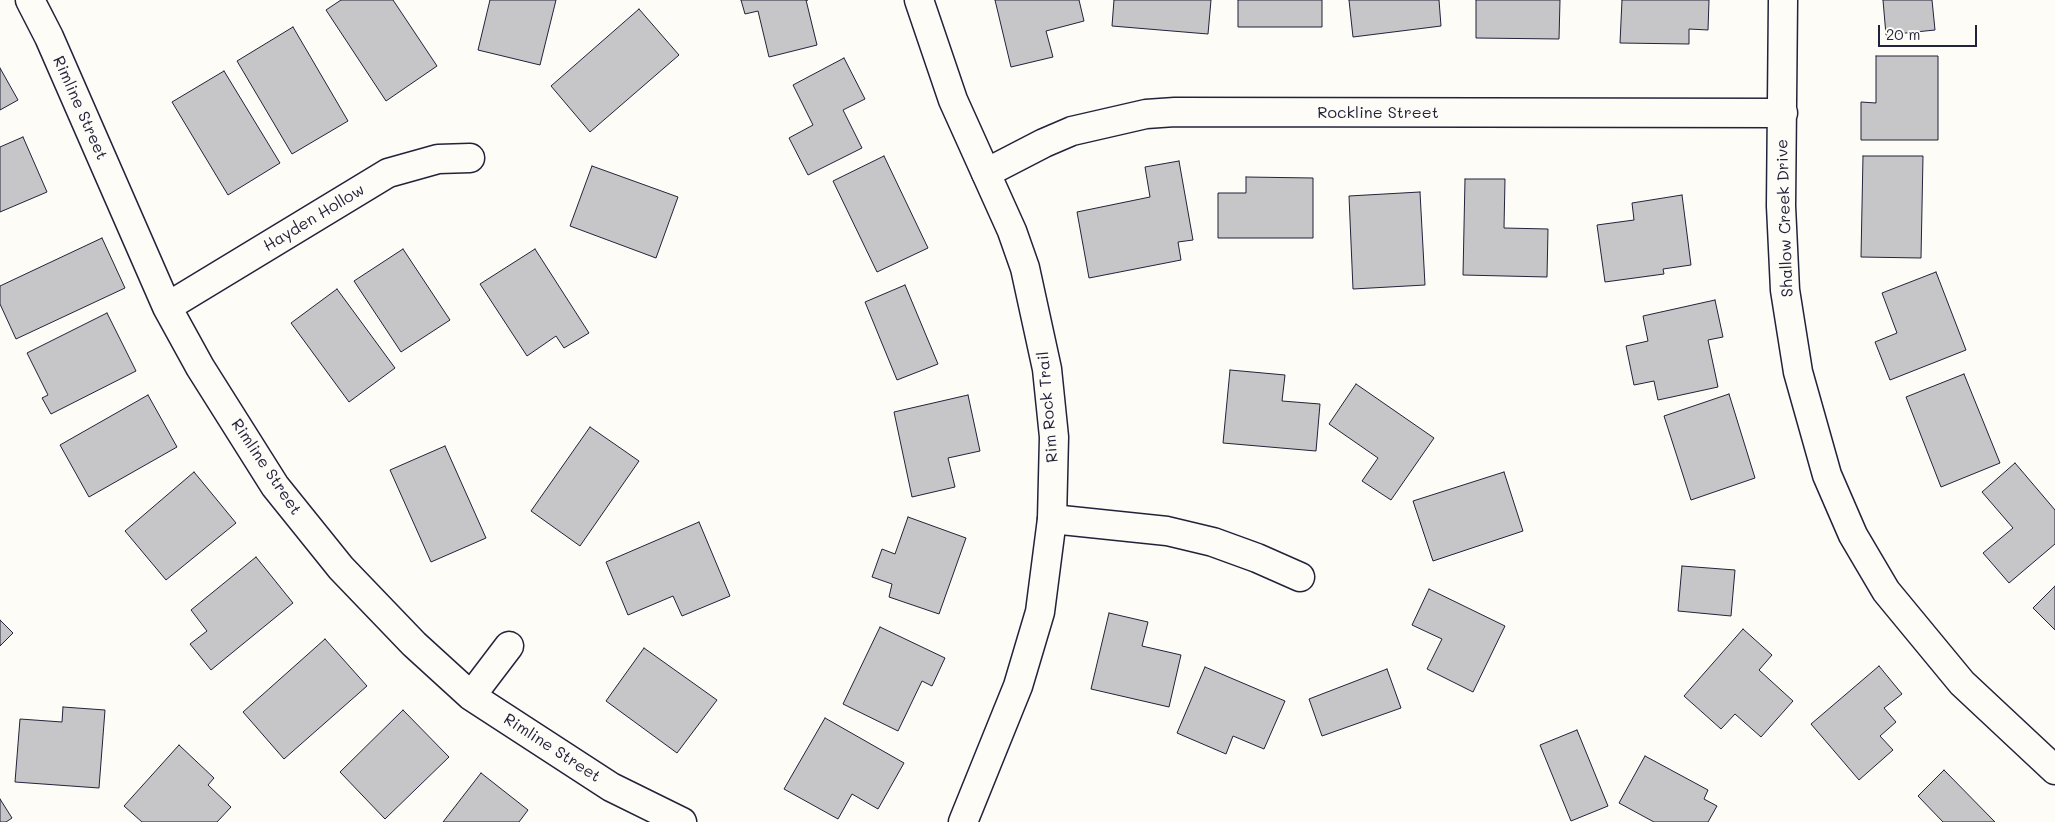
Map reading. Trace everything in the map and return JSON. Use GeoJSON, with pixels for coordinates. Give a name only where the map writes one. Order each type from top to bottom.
{"type":"FeatureCollection","features":[{"type":"Feature","properties":{"kind":"street","name":"Rimline Street"},"geometry":{"type":"LineString","coordinates":[[30,0],[49,36],[168,307],[200,367],[275,486],[341,568],[414,644],[471,696],[611,787],[682,822]]}},
{"type":"Feature","properties":{"kind":"street","name":"Rim Rock Trail"},"geometry":{"type":"LineString","coordinates":[[919,0],[945,80],[1019,250],[1032,291],[1041,332],[1049,385],[1054,437],[1052,519],[1044,587],[1029,653],[1002,731],[963,822]]}},
{"type":"Feature","properties":{"kind":"street","name":"Shallow Creek Drive"},"geometry":{"type":"LineString","coordinates":[[1783,0],[1781,206],[1785,290],[1798,372],[1827,475],[1853,535],[1886,591],[1962,682],[2055,770]]}},
{"type":"Feature","properties":{"kind":"street","name":"Rockline Street"},"geometry":{"type":"LineString","coordinates":[[986,173],[1044,143],[1072,131],[1146,114],[1175,112],[1782,113]]}},
{"type":"Feature","properties":{"kind":"street","name":"Hayden Hollow"},"geometry":{"type":"LineString","coordinates":[[168,307],[388,173],[438,159],[470,158]]}},
{"type":"Feature","properties":{"kind":"street"},"geometry":{"type":"LineString","coordinates":[[1052,519],[1167,531],[1213,542],[1257,558],[1300,577]]}},
{"type":"Feature","properties":{"kind":"street"},"geometry":{"type":"LineString","coordinates":[[471,696],[509,646]]}},
{"type":"Feature","properties":{"kind":"building"},"geometry":{"type":"Polygon","coordinates":[[[341,0],[393,0],[437,66],[386,101],[326,10],[341,0]]]}},
{"type":"Feature","properties":{"kind":"building"},"geometry":{"type":"Polygon","coordinates":[[[490,0],[556,0],[540,65],[478,50],[490,0]]]}},
{"type":"Feature","properties":{"kind":"building"},"geometry":{"type":"Polygon","coordinates":[[[741,0],[806,0],[817,45],[769,57],[758,11],[745,14],[741,0]]]}},
{"type":"Feature","properties":{"kind":"building"},"geometry":{"type":"Polygon","coordinates":[[[995,0],[1079,0],[1084,21],[1046,31],[1053,57],[1011,67],[995,0]]]}},
{"type":"Feature","properties":{"kind":"building"},"geometry":{"type":"Polygon","coordinates":[[[1114,0],[1211,0],[1208,34],[1112,26],[1114,0]]]}},
{"type":"Feature","properties":{"kind":"building"},"geometry":{"type":"Polygon","coordinates":[[[1238,0],[1322,0],[1322,27],[1238,27],[1238,0]]]}},
{"type":"Feature","properties":{"kind":"building"},"geometry":{"type":"Polygon","coordinates":[[[1349,0],[1439,0],[1441,26],[1353,37],[1349,0]]]}},
{"type":"Feature","properties":{"kind":"building"},"geometry":{"type":"Polygon","coordinates":[[[1476,0],[1560,0],[1559,39],[1476,38],[1476,0]]]}},
{"type":"Feature","properties":{"kind":"building"},"geometry":{"type":"Polygon","coordinates":[[[1622,0],[1709,0],[1708,30],[1689,29],[1689,44],[1620,43],[1622,0]]]}},
{"type":"Feature","properties":{"kind":"building"},"geometry":{"type":"Polygon","coordinates":[[[1883,0],[1932,0],[1935,30],[1886,35],[1883,0]]]}},
{"type":"Feature","properties":{"kind":"building"},"geometry":{"type":"Polygon","coordinates":[[[639,9],[679,55],[590,132],[551,86],[639,9]]]}},
{"type":"Feature","properties":{"kind":"building"},"geometry":{"type":"Polygon","coordinates":[[[293,27],[348,121],[292,154],[237,61],[293,27]]]}},
{"type":"Feature","properties":{"kind":"building"},"geometry":{"type":"Polygon","coordinates":[[[1876,56],[1938,56],[1938,140],[1861,140],[1861,102],[1876,103],[1876,56]]]}},
{"type":"Feature","properties":{"kind":"building"},"geometry":{"type":"Polygon","coordinates":[[[844,58],[865,99],[843,110],[862,148],[808,175],[789,138],[813,125],[793,85],[844,58]]]}},
{"type":"Feature","properties":{"kind":"building"},"geometry":{"type":"Polygon","coordinates":[[[0,68],[18,100],[0,110],[0,68]]]}},
{"type":"Feature","properties":{"kind":"building"},"geometry":{"type":"Polygon","coordinates":[[[224,71],[280,163],[228,195],[172,102],[224,71]]]}},
{"type":"Feature","properties":{"kind":"building"},"geometry":{"type":"Polygon","coordinates":[[[23,137],[47,192],[0,212],[0,147],[23,137]]]}},
{"type":"Feature","properties":{"kind":"building"},"geometry":{"type":"Polygon","coordinates":[[[884,156],[928,248],[877,272],[833,181],[884,156]]]}},
{"type":"Feature","properties":{"kind":"building"},"geometry":{"type":"Polygon","coordinates":[[[1863,156],[1923,156],[1921,258],[1861,257],[1863,156]]]}},
{"type":"Feature","properties":{"kind":"building"},"geometry":{"type":"Polygon","coordinates":[[[1179,161],[1193,240],[1178,242],[1181,260],[1089,278],[1077,212],[1150,197],[1145,167],[1179,161]]]}},
{"type":"Feature","properties":{"kind":"building"},"geometry":{"type":"Polygon","coordinates":[[[592,166],[678,197],[656,258],[570,226],[592,166]]]}},
{"type":"Feature","properties":{"kind":"building"},"geometry":{"type":"Polygon","coordinates":[[[1246,177],[1313,178],[1313,238],[1218,238],[1218,193],[1246,193],[1246,177]]]}},
{"type":"Feature","properties":{"kind":"building"},"geometry":{"type":"Polygon","coordinates":[[[1465,179],[1505,179],[1504,228],[1548,229],[1547,277],[1463,275],[1465,179]]]}},
{"type":"Feature","properties":{"kind":"building"},"geometry":{"type":"Polygon","coordinates":[[[1420,192],[1425,285],[1353,289],[1349,196],[1420,192]]]}},
{"type":"Feature","properties":{"kind":"building"},"geometry":{"type":"Polygon","coordinates":[[[1682,195],[1691,265],[1663,269],[1664,274],[1605,282],[1597,225],[1634,220],[1632,203],[1682,195]]]}},
{"type":"Feature","properties":{"kind":"building"},"geometry":{"type":"Polygon","coordinates":[[[102,238],[125,288],[16,339],[0,304],[0,286],[102,238]]]}},
{"type":"Feature","properties":{"kind":"building"},"geometry":{"type":"Polygon","coordinates":[[[403,249],[450,320],[401,352],[354,281],[403,249]]]}},
{"type":"Feature","properties":{"kind":"building"},"geometry":{"type":"Polygon","coordinates":[[[535,249],[589,333],[564,348],[556,336],[527,356],[480,284],[535,249]]]}},
{"type":"Feature","properties":{"kind":"building"},"geometry":{"type":"Polygon","coordinates":[[[1936,272],[1966,350],[1890,380],[1875,342],[1897,333],[1882,293],[1936,272]]]}},
{"type":"Feature","properties":{"kind":"building"},"geometry":{"type":"Polygon","coordinates":[[[905,285],[938,364],[897,380],[865,302],[905,285]]]}},
{"type":"Feature","properties":{"kind":"building"},"geometry":{"type":"Polygon","coordinates":[[[337,289],[395,368],[349,402],[291,323],[337,289]]]}},
{"type":"Feature","properties":{"kind":"building"},"geometry":{"type":"Polygon","coordinates":[[[1715,300],[1723,337],[1708,340],[1718,387],[1658,400],[1654,381],[1634,385],[1626,346],[1648,341],[1643,316],[1715,300]]]}},
{"type":"Feature","properties":{"kind":"building"},"geometry":{"type":"Polygon","coordinates":[[[107,313],[136,371],[51,414],[42,398],[48,395],[27,353],[107,313]]]}},
{"type":"Feature","properties":{"kind":"building"},"geometry":{"type":"Polygon","coordinates":[[[1230,370],[1285,375],[1282,401],[1320,404],[1316,451],[1223,443],[1230,370]]]}},
{"type":"Feature","properties":{"kind":"building"},"geometry":{"type":"Polygon","coordinates":[[[1964,374],[2000,463],[1941,487],[1906,397],[1964,374]]]}},
{"type":"Feature","properties":{"kind":"building"},"geometry":{"type":"Polygon","coordinates":[[[1356,384],[1434,438],[1391,500],[1362,481],[1378,458],[1329,424],[1356,384]]]}},
{"type":"Feature","properties":{"kind":"building"},"geometry":{"type":"Polygon","coordinates":[[[1729,394],[1755,478],[1691,500],[1664,416],[1729,394]]]}},
{"type":"Feature","properties":{"kind":"building"},"geometry":{"type":"Polygon","coordinates":[[[148,395],[177,447],[89,497],[60,445],[148,395]]]}},
{"type":"Feature","properties":{"kind":"building"},"geometry":{"type":"Polygon","coordinates":[[[968,395],[980,451],[948,458],[955,487],[912,497],[894,412],[968,395]]]}},
{"type":"Feature","properties":{"kind":"building"},"geometry":{"type":"Polygon","coordinates":[[[590,427],[639,461],[580,546],[531,511],[590,427]]]}},
{"type":"Feature","properties":{"kind":"building"},"geometry":{"type":"Polygon","coordinates":[[[445,446],[486,538],[431,562],[390,470],[445,446]]]}},
{"type":"Feature","properties":{"kind":"building"},"geometry":{"type":"Polygon","coordinates":[[[2015,463],[2055,510],[2055,544],[2009,583],[1983,553],[2013,528],[1982,492],[2015,463]]]}},
{"type":"Feature","properties":{"kind":"building"},"geometry":{"type":"Polygon","coordinates":[[[194,472],[236,523],[166,580],[125,531],[194,472]]]}},
{"type":"Feature","properties":{"kind":"building"},"geometry":{"type":"Polygon","coordinates":[[[1504,472],[1523,531],[1433,561],[1413,501],[1504,472]]]}},
{"type":"Feature","properties":{"kind":"building"},"geometry":{"type":"Polygon","coordinates":[[[908,517],[966,538],[939,614],[889,597],[892,584],[872,577],[882,549],[895,554],[908,517]]]}},
{"type":"Feature","properties":{"kind":"building"},"geometry":{"type":"Polygon","coordinates":[[[699,522],[730,596],[682,616],[673,596],[628,615],[606,562],[699,522]]]}},
{"type":"Feature","properties":{"kind":"building"},"geometry":{"type":"Polygon","coordinates":[[[256,557],[293,603],[211,670],[190,644],[207,631],[191,610],[256,557]]]}},
{"type":"Feature","properties":{"kind":"building"},"geometry":{"type":"Polygon","coordinates":[[[1682,566],[1735,570],[1731,616],[1678,611],[1682,566]]]}},
{"type":"Feature","properties":{"kind":"building"},"geometry":{"type":"Polygon","coordinates":[[[2055,586],[2055,630],[2033,608],[2055,586]]]}},
{"type":"Feature","properties":{"kind":"building"},"geometry":{"type":"Polygon","coordinates":[[[1429,589],[1505,626],[1473,692],[1427,669],[1442,639],[1412,625],[1429,589]]]}},
{"type":"Feature","properties":{"kind":"building"},"geometry":{"type":"Polygon","coordinates":[[[1109,613],[1148,622],[1142,646],[1181,655],[1169,707],[1091,689],[1109,613]]]}},
{"type":"Feature","properties":{"kind":"building"},"geometry":{"type":"Polygon","coordinates":[[[0,620],[13,633],[0,646],[0,620]]]}},
{"type":"Feature","properties":{"kind":"building"},"geometry":{"type":"Polygon","coordinates":[[[880,627],[945,658],[932,686],[922,681],[898,731],[843,704],[880,627]]]}},
{"type":"Feature","properties":{"kind":"building"},"geometry":{"type":"Polygon","coordinates":[[[1743,629],[1772,655],[1759,670],[1793,701],[1761,737],[1735,714],[1721,729],[1684,696],[1743,629]]]}},
{"type":"Feature","properties":{"kind":"building"},"geometry":{"type":"Polygon","coordinates":[[[325,639],[367,686],[284,759],[243,712],[325,639]]]}},
{"type":"Feature","properties":{"kind":"building"},"geometry":{"type":"Polygon","coordinates":[[[644,648],[717,700],[677,753],[606,701],[644,648]]]}},
{"type":"Feature","properties":{"kind":"building"},"geometry":{"type":"Polygon","coordinates":[[[1879,666],[1902,694],[1884,708],[1896,722],[1880,736],[1893,750],[1859,780],[1811,724],[1879,666]]]}},
{"type":"Feature","properties":{"kind":"building"},"geometry":{"type":"Polygon","coordinates":[[[1205,667],[1285,701],[1264,749],[1233,736],[1226,754],[1177,733],[1205,667]]]}},
{"type":"Feature","properties":{"kind":"building"},"geometry":{"type":"Polygon","coordinates":[[[1387,669],[1401,708],[1322,736],[1309,699],[1387,669]]]}},
{"type":"Feature","properties":{"kind":"building"},"geometry":{"type":"Polygon","coordinates":[[[63,707],[105,710],[99,788],[15,782],[20,719],[62,722],[63,707]]]}},
{"type":"Feature","properties":{"kind":"building"},"geometry":{"type":"Polygon","coordinates":[[[403,710],[449,757],[385,819],[340,772],[403,710]]]}},
{"type":"Feature","properties":{"kind":"building"},"geometry":{"type":"Polygon","coordinates":[[[825,718],[904,763],[878,809],[852,794],[838,819],[784,789],[825,718]]]}},
{"type":"Feature","properties":{"kind":"building"},"geometry":{"type":"Polygon","coordinates":[[[1577,730],[1608,806],[1571,821],[1540,745],[1577,730]]]}},
{"type":"Feature","properties":{"kind":"building"},"geometry":{"type":"Polygon","coordinates":[[[179,745],[214,778],[208,785],[231,807],[217,822],[142,822],[124,806],[179,745]]]}},
{"type":"Feature","properties":{"kind":"building"},"geometry":{"type":"Polygon","coordinates":[[[1645,756],[1708,790],[1704,799],[1717,806],[1708,822],[1654,822],[1619,803],[1645,756]]]}},
{"type":"Feature","properties":{"kind":"building"},"geometry":{"type":"Polygon","coordinates":[[[1944,770],[1995,822],[1943,822],[1918,796],[1944,770]]]}},
{"type":"Feature","properties":{"kind":"building"},"geometry":{"type":"Polygon","coordinates":[[[481,773],[528,810],[519,822],[443,822],[481,773]]]}},
{"type":"Feature","properties":{"kind":"building"},"geometry":{"type":"Polygon","coordinates":[[[0,799],[12,818],[6,822],[0,822],[0,799]]]}}]}
